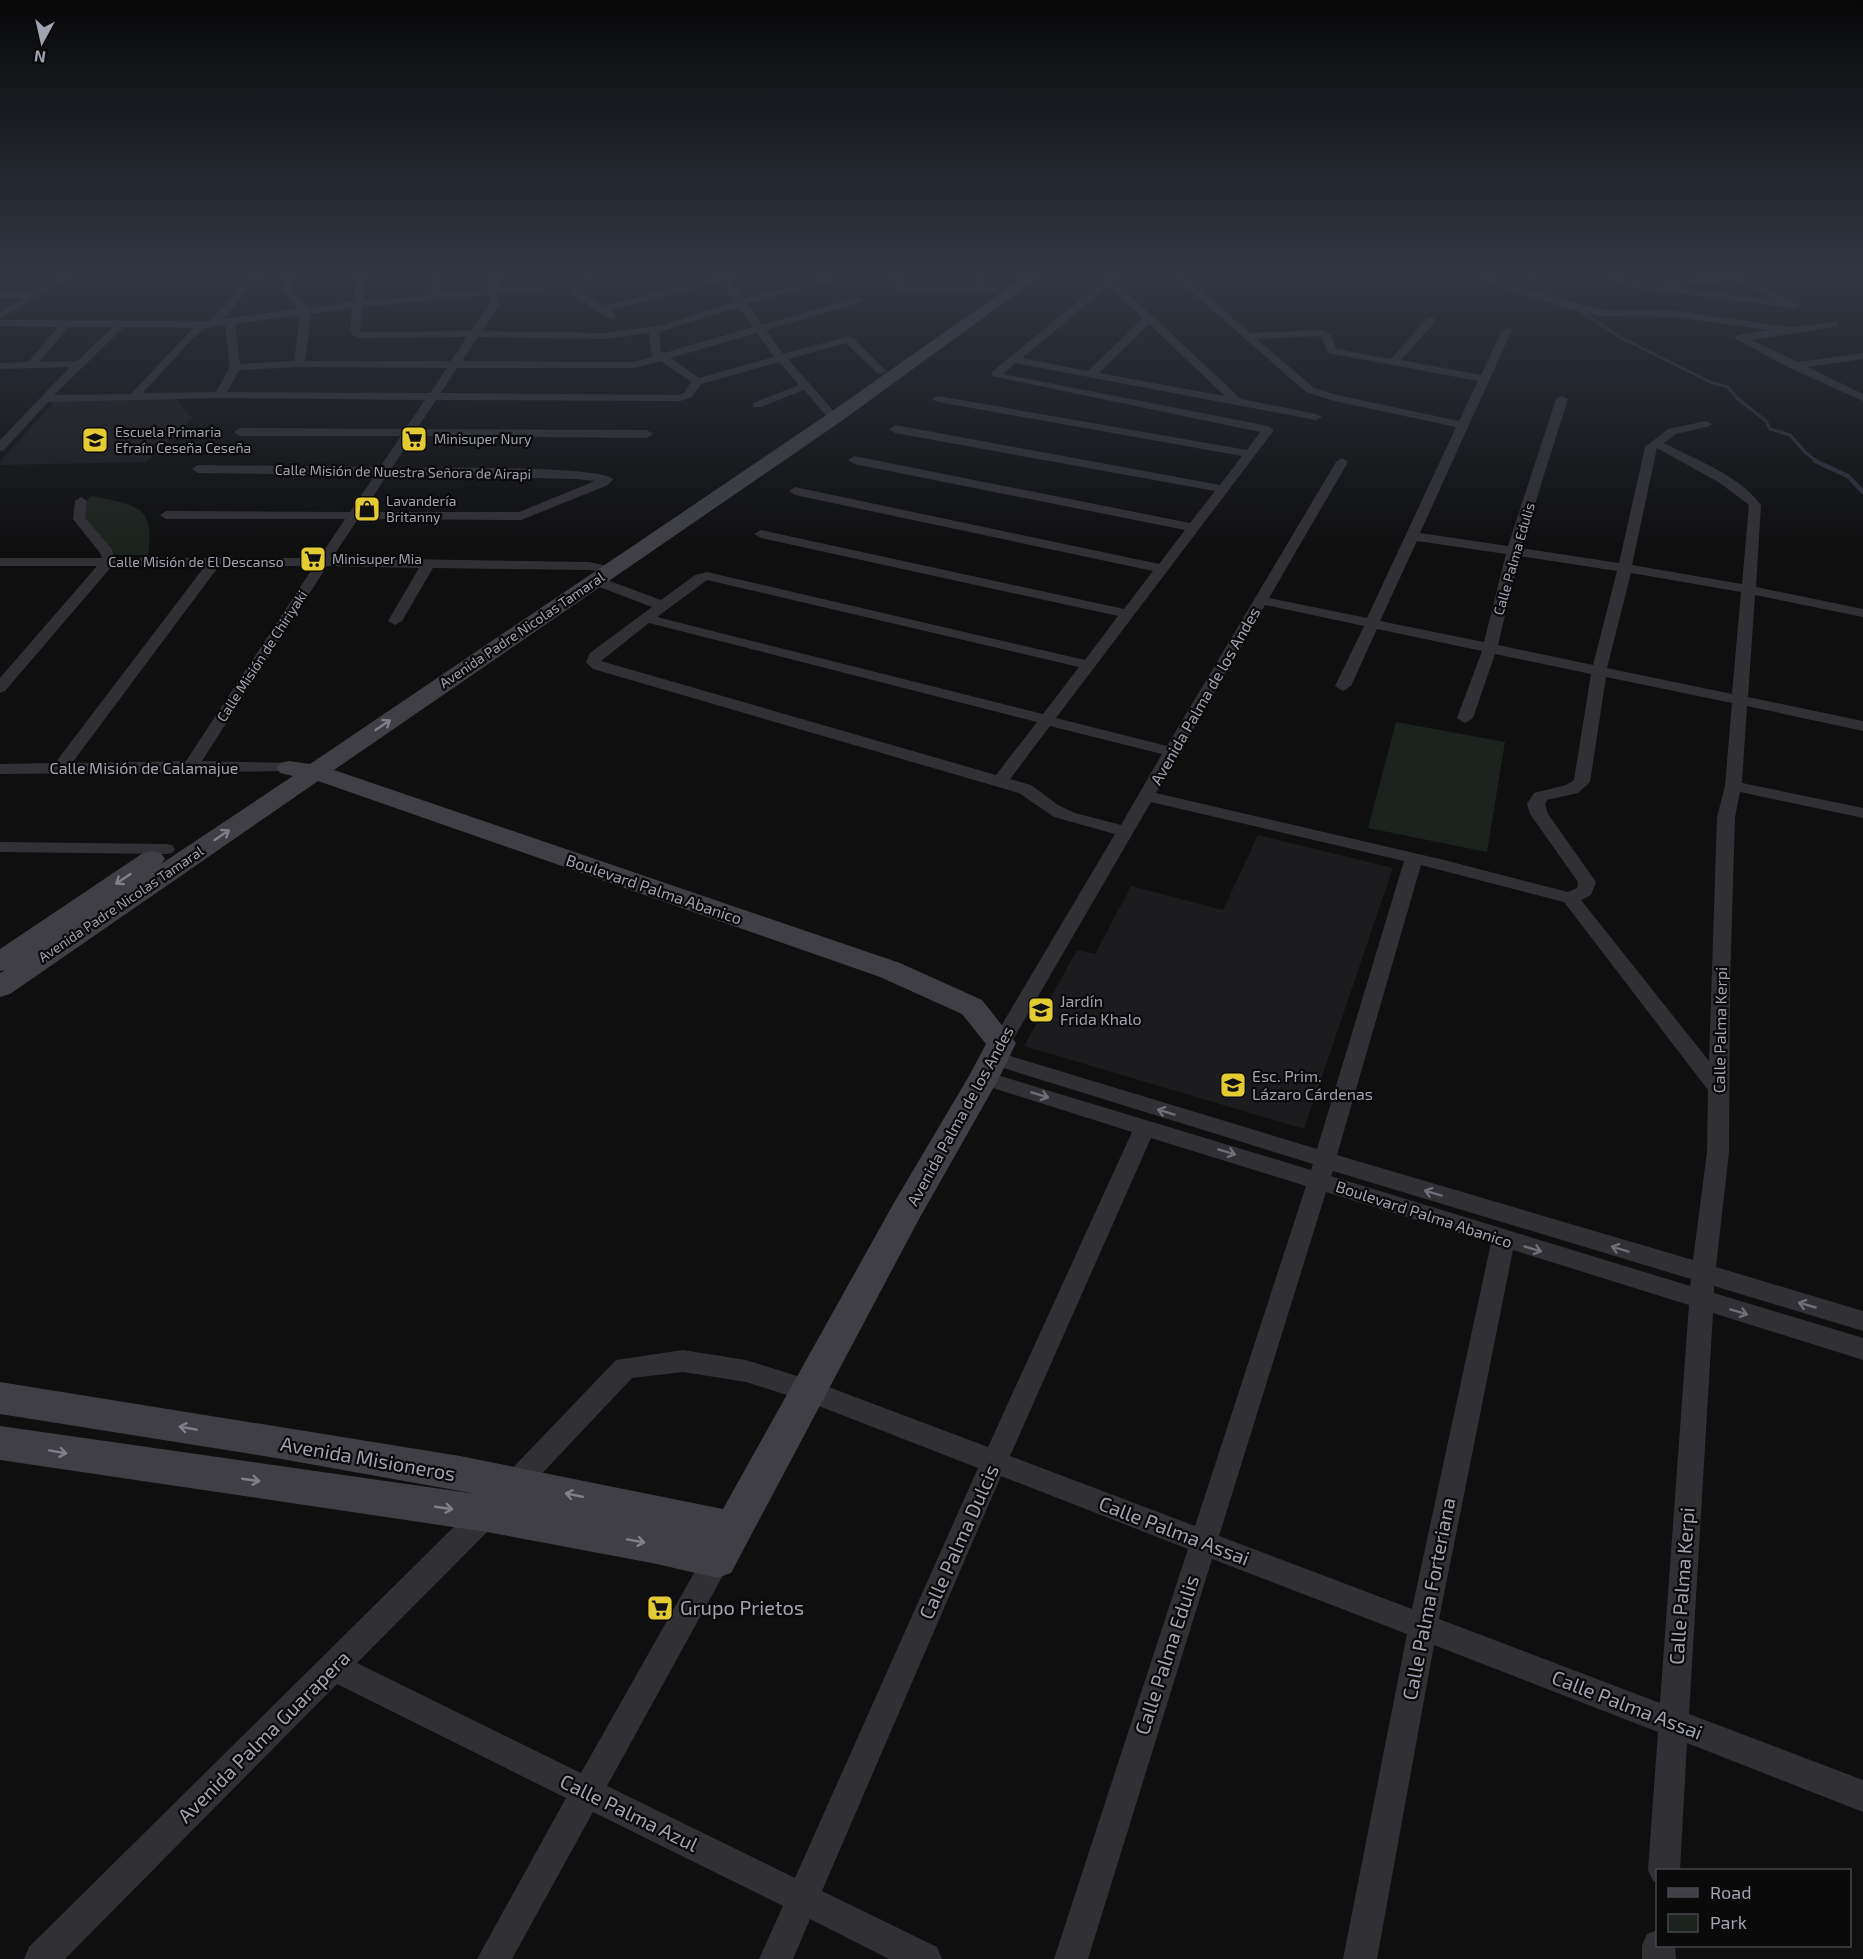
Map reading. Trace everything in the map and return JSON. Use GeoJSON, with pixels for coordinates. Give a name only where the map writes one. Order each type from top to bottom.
{"type":"FeatureCollection","features":[{"type":"Feature","properties":{"kind":"street"},"geometry":{"type":"LineString","coordinates":[[31,365],[34,361]]}},
{"type":"Feature","properties":{"kind":"street"},"geometry":{"type":"LineString","coordinates":[[0,447],[82,361]]}},
{"type":"Feature","properties":{"kind":"street"},"geometry":{"type":"LineString","coordinates":[[133,398],[166,361]]}},
{"type":"Feature","properties":{"kind":"street"},"geometry":{"type":"LineString","coordinates":[[220,395],[235,367],[234,361]]}},
{"type":"Feature","properties":{"kind":"street","name":"Calle Misión de Chiriyaki"},"geometry":{"type":"LineString","coordinates":[[191,766],[323,562],[458,361]]}},
{"type":"Feature","properties":{"kind":"street"},"geometry":{"type":"LineString","coordinates":[[235,367],[299,364],[619,366],[649,361]]}},
{"type":"Feature","properties":{"kind":"street"},"geometry":{"type":"LineString","coordinates":[[669,361],[688,373],[697,382]]}},
{"type":"Feature","properties":{"kind":"street"},"geometry":{"type":"LineString","coordinates":[[45,399],[220,395],[686,397],[697,382],[765,361]]}},
{"type":"Feature","properties":{"kind":"street"},"geometry":{"type":"LineString","coordinates":[[784,361],[829,413]]}},
{"type":"Feature","properties":{"kind":"street"},"geometry":{"type":"LineString","coordinates":[[870,361],[880,371]]}},
{"type":"Feature","properties":{"kind":"street","name":"Avenida Padre Nicolas Tamaral"},"geometry":{"type":"LineString","coordinates":[[829,413],[893,361]]}},
{"type":"Feature","properties":{"kind":"street","name":"Avenida Padre Nicolas Tamaral"},"geometry":{"type":"LineString","coordinates":[[0,987],[302,770],[905,361]]}},
{"type":"Feature","properties":{"kind":"street"},"geometry":{"type":"LineString","coordinates":[[1000,781],[1268,430],[996,374],[1013,361]]}},
{"type":"Feature","properties":{"kind":"street"},"geometry":{"type":"LineString","coordinates":[[1023,361],[1316,417]]}},
{"type":"Feature","properties":{"kind":"street"},"geometry":{"type":"LineString","coordinates":[[1091,374],[1104,361]]}},
{"type":"Feature","properties":{"kind":"street"},"geometry":{"type":"LineString","coordinates":[[1193,361],[1237,402]]}},
{"type":"Feature","properties":{"kind":"street"},"geometry":{"type":"LineString","coordinates":[[1278,361],[1310,390],[1334,398],[1463,425]]}},
{"type":"Feature","properties":{"kind":"street"},"geometry":{"type":"LineString","coordinates":[[1385,361],[1485,379]]}},
{"type":"Feature","properties":{"kind":"street"},"geometry":{"type":"LineString","coordinates":[[1343,686],[1493,361]]}},
{"type":"Feature","properties":{"kind":"street"},"geometry":{"type":"LineString","coordinates":[[1785,361],[1862,397]]}},
{"type":"Feature","properties":{"kind":"street"},"geometry":{"type":"LineString","coordinates":[[1794,366],[1826,361]]}},
{"type":"Feature","properties":{"kind":"street"},"geometry":{"type":"LineString","coordinates":[[0,366],[79,364]]}},
{"type":"Feature","properties":{"kind":"street"},"geometry":{"type":"LineString","coordinates":[[757,405],[805,386]]}},
{"type":"Feature","properties":{"kind":"street"},"geometry":{"type":"LineString","coordinates":[[938,399],[1250,454]]}},
{"type":"Feature","properties":{"kind":"street","name":"Calle Palma Edulis"},"geometry":{"type":"LineString","coordinates":[[1465,718],[1490,648],[1514,552],[1562,399]]}},
{"type":"Feature","properties":{"kind":"street"},"geometry":{"type":"LineString","coordinates":[[1570,898],[1585,891],[1587,882],[1539,814],[1536,804],[1540,797],[1572,789],[1582,782],[1599,671],[1652,447],[1672,431],[1706,424]]}},
{"type":"Feature","properties":{"kind":"street"},"geometry":{"type":"LineString","coordinates":[[895,429],[1223,489]]}},
{"type":"Feature","properties":{"kind":"street"},"geometry":{"type":"LineString","coordinates":[[240,432],[647,434]]}},
{"type":"Feature","properties":{"kind":"street","name":"Calle Palma Kerpi"},"geometry":{"type":"LineString","coordinates":[[1656,444],[1706,470],[1755,505],[1733,786],[1726,828],[1720,983],[1718,1152],[1703,1288],[1672,1723],[1664,1869]]}},
{"type":"Feature","properties":{"kind":"street"},"geometry":{"type":"LineString","coordinates":[[854,460],[1193,528]]}},
{"type":"Feature","properties":{"kind":"street","name":"Avenida Palma de los Andes"},"geometry":{"type":"LineString","coordinates":[[725,1545],[907,1210],[1342,462]]}},
{"type":"Feature","properties":{"kind":"street","name":"Calle Misión de Nuestra Señora de Airapi"},"geometry":{"type":"LineString","coordinates":[[198,470],[576,475],[607,479],[579,494],[546,504],[521,516],[355,514]]}},
{"type":"Feature","properties":{"kind":"street"},"geometry":{"type":"LineString","coordinates":[[795,491],[1162,569]]}},
{"type":"Feature","properties":{"kind":"street"},"geometry":{"type":"LineString","coordinates":[[0,688],[109,561],[107,552],[79,519],[81,501]]}},
{"type":"Feature","properties":{"kind":"street"},"geometry":{"type":"LineString","coordinates":[[166,515],[355,514]]}},
{"type":"Feature","properties":{"kind":"street"},"geometry":{"type":"LineString","coordinates":[[761,534],[1127,614]]}},
{"type":"Feature","properties":{"kind":"street"},"geometry":{"type":"LineString","coordinates":[[1412,536],[1624,568],[1863,613]]}},
{"type":"Feature","properties":{"kind":"street"},"geometry":{"type":"LineString","coordinates":[[60,768],[216,562]]}},
{"type":"Feature","properties":{"kind":"street","name":"Calle Misión de El Descanso"},"geometry":{"type":"LineString","coordinates":[[2,563],[323,562],[428,564],[597,572],[663,606]]}},
{"type":"Feature","properties":{"kind":"street"},"geometry":{"type":"LineString","coordinates":[[394,621],[428,564]]}},
{"type":"Feature","properties":{"kind":"street"},"geometry":{"type":"LineString","coordinates":[[1088,666],[714,577],[700,578],[594,656],[593,662],[598,666],[1000,781],[1025,789],[1040,798],[1050,808],[1067,816],[1126,831]]}},
{"type":"Feature","properties":{"kind":"street"},"geometry":{"type":"LineString","coordinates":[[1261,600],[1863,726]]}},
{"type":"Feature","properties":{"kind":"street"},"geometry":{"type":"LineString","coordinates":[[646,618],[1172,752]]}},
{"type":"Feature","properties":{"kind":"street","name":"Calle Misión de Calamajue"},"geometry":{"type":"LineString","coordinates":[[0,769],[191,766],[302,770]]}},
{"type":"Feature","properties":{"kind":"street","name":"Avenida Padre Nicolas Tamaral"},"geometry":{"type":"LineString","coordinates":[[0,962],[166,849],[302,770]]}},
{"type":"Feature","properties":{"kind":"street","name":"Boulevard Palma Abanico"},"geometry":{"type":"LineString","coordinates":[[302,770],[890,970],[972,1006],[993,1060],[1145,1127],[1322,1170],[1503,1240],[1703,1288],[1863,1321]]}},
{"type":"Feature","properties":{"kind":"street"},"geometry":{"type":"LineString","coordinates":[[1733,786],[1863,813]]}},
{"type":"Feature","properties":{"kind":"street"},"geometry":{"type":"LineString","coordinates":[[1146,796],[1414,858],[1570,898],[1720,1090]]}},
{"type":"Feature","properties":{"kind":"street"},"geometry":{"type":"LineString","coordinates":[[0,847],[166,849]]}},
{"type":"Feature","properties":{"kind":"street","name":"Calle Palma Edulis"},"geometry":{"type":"LineString","coordinates":[[1071,1959],[1322,1170],[1414,858]]}},
{"type":"Feature","properties":{"kind":"street","name":"Boulevard Palma Abanico"},"geometry":{"type":"LineString","coordinates":[[993,1060],[1322,1170],[1703,1288],[1863,1349]]}},
{"type":"Feature","properties":{"kind":"street","name":"Calle Palma Dulcis"},"geometry":{"type":"LineString","coordinates":[[776,1959],[994,1462],[1145,1127]]}},
{"type":"Feature","properties":{"kind":"street","name":"Calle Palma Forteriana"},"geometry":{"type":"LineString","coordinates":[[1360,1959],[1423,1627],[1503,1240]]}},
{"type":"Feature","properties":{"kind":"street","name":"Calle Palma Assai"},"geometry":{"type":"LineString","coordinates":[[515,1484],[625,1368],[682,1361],[747,1371],[810,1391],[1863,1796]]}},
{"type":"Feature","properties":{"kind":"street","name":"Avenida Misioneros"},"geometry":{"type":"LineString","coordinates":[[0,1398],[515,1484],[655,1511],[725,1545]]}},
{"type":"Feature","properties":{"kind":"street","name":"Avenida Misioneros"},"geometry":{"type":"LineString","coordinates":[[0,1443],[487,1514],[657,1545],[725,1545]]}},
{"type":"Feature","properties":{"kind":"street","name":"Avenida Palma Guarapera"},"geometry":{"type":"LineString","coordinates":[[41,1959],[515,1484]]}},
{"type":"Feature","properties":{"kind":"street"},"geometry":{"type":"LineString","coordinates":[[494,1959],[725,1545]]}},
{"type":"Feature","properties":{"kind":"street","name":"Calle Palma Azul"},"geometry":{"type":"LineString","coordinates":[[334,1667],[925,1959]]}},
{"type":"Feature","properties":{"kind":"shaded area","name":"Escuela Primaria Efraín Ceseña Ceseña"},"geometry":{"type":"Polygon","coordinates":[[[174,397],[192,418],[146,462],[0,465],[0,461],[55,401],[174,397]]]}},
{"type":"Feature","properties":{"kind":"shaded area"},"geometry":{"type":"Polygon","coordinates":[[[1258,835],[1393,868],[1304,1129],[1024,1046],[1077,950],[1095,954],[1131,886],[1223,910],[1258,835]]]}},
{"type":"Feature","properties":{"kind":"green space"},"geometry":{"type":"Polygon","coordinates":[[[91,496],[139,509],[149,525],[148,555],[116,555],[84,518],[82,508],[91,496]]]}},
{"type":"Feature","properties":{"kind":"green space"},"geometry":{"type":"Polygon","coordinates":[[[1396,722],[1505,742],[1487,852],[1368,828],[1396,722]]]}},
{"type":"Feature","properties":{"kind":"waterway"},"geometry":{"type":"LineString","coordinates":[[1669,361],[1710,382],[1728,387],[1737,398],[1766,421],[1770,429],[1790,435],[1806,453],[1818,462]]}},
{"type":"Feature","properties":{"kind":"waterway"},"geometry":{"type":"LineString","coordinates":[[1815,461],[1848,476],[1863,492]]}},
{"type":"Feature","properties":{"kind":"place","name":"Minisuper Nury"},"geometry":{"type":"Point","coordinates":[414,439]}},
{"type":"Feature","properties":{"kind":"place","name":"Escuela Primaria Efraín Ceseña Ceseña"},"geometry":{"type":"Point","coordinates":[95,440]}},
{"type":"Feature","properties":{"kind":"place","name":"Lavandería Britanny"},"geometry":{"type":"Point","coordinates":[367,509]}},
{"type":"Feature","properties":{"kind":"place","name":"Minisuper Mia"},"geometry":{"type":"Point","coordinates":[313,559]}},
{"type":"Feature","properties":{"kind":"place","name":"Jardín Frida Khalo"},"geometry":{"type":"Point","coordinates":[1041,1010]}},
{"type":"Feature","properties":{"kind":"place","name":"Esc. Prim. Lázaro Cárdenas"},"geometry":{"type":"Point","coordinates":[1233,1085]}},
{"type":"Feature","properties":{"kind":"place","name":"Grupo Prietos"},"geometry":{"type":"Point","coordinates":[660,1608]}}]}
